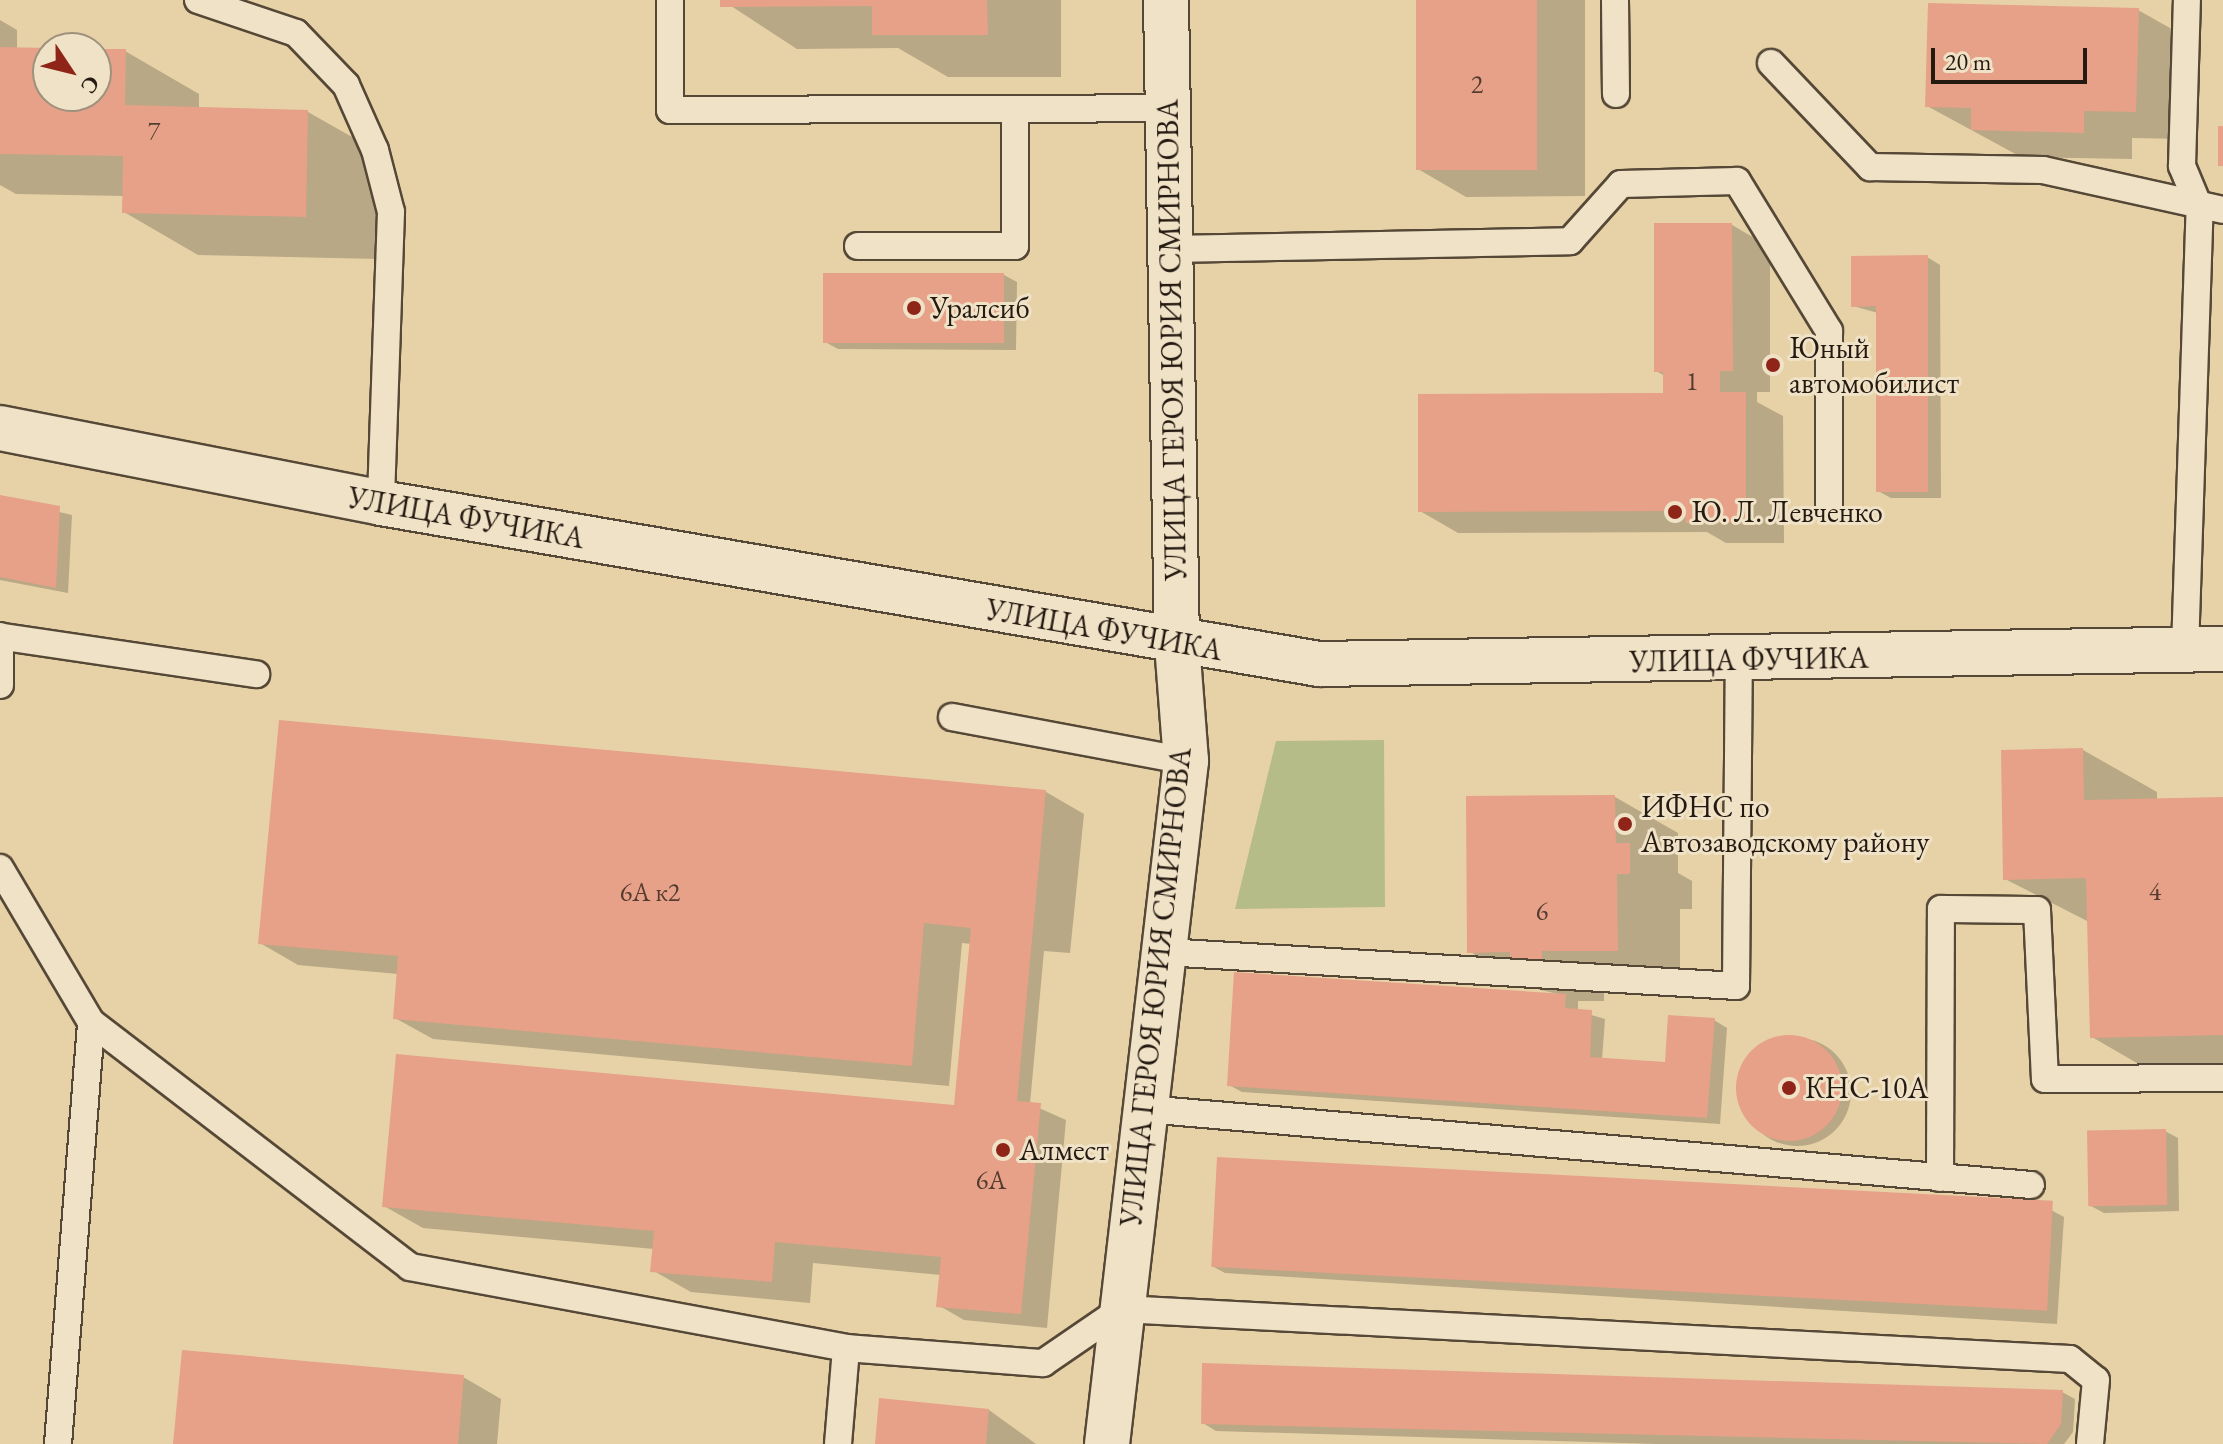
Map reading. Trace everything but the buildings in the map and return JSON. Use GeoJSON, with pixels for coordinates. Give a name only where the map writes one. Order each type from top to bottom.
{"type":"FeatureCollection","features":[{"type":"Feature","properties":{"kind":"street","name":"УЛИЦА ГЕРОЯ ЮРИЯ СМИРНОВА"},"geometry":{"type":"LineString","coordinates":[[1107,1444],[1186,761],[1177,644],[1166,0]]}},
{"type":"Feature","properties":{"kind":"street","name":"УЛИЦА ФУЧИКА"},"geometry":{"type":"LineString","coordinates":[[0,428],[381,503],[1177,644],[1319,664],[1739,660],[2204,650]]}},
{"type":"Feature","properties":{"kind":"lane"},"geometry":{"type":"LineString","coordinates":[[198,0],[296,33],[346,85],[375,150],[391,212],[381,503]]}},
{"type":"Feature","properties":{"kind":"lane"},"geometry":{"type":"LineString","coordinates":[[670,0],[670,110],[1169,108]]}},
{"type":"Feature","properties":{"kind":"lane"},"geometry":{"type":"LineString","coordinates":[[1615,0],[1616,94]]}},
{"type":"Feature","properties":{"kind":"lane"},"geometry":{"type":"LineString","coordinates":[[2187,0],[2182,166],[2212,210],[2204,650]]}},
{"type":"Feature","properties":{"kind":"lane"},"geometry":{"type":"LineString","coordinates":[[1771,63],[1870,167],[2043,170],[2212,210]]}},
{"type":"Feature","properties":{"kind":"lane"},"geometry":{"type":"LineString","coordinates":[[858,246],[1015,246],[1015,109]]}},
{"type":"Feature","properties":{"kind":"lane"},"geometry":{"type":"LineString","coordinates":[[1171,249],[1570,241],[1621,184],[1737,181],[1829,331],[1829,508]]}},
{"type":"Feature","properties":{"kind":"lane"},"geometry":{"type":"LineString","coordinates":[[0,685],[2,637],[256,674]]}},
{"type":"Feature","properties":{"kind":"lane"},"geometry":{"type":"LineString","coordinates":[[1164,952],[1736,986],[1739,660]]}},
{"type":"Feature","properties":{"kind":"lane"},"geometry":{"type":"LineString","coordinates":[[952,717],[1186,761]]}},
{"type":"Feature","properties":{"kind":"lane"},"geometry":{"type":"LineString","coordinates":[[0,868],[91,1022],[410,1267],[846,1348],[1043,1363],[1122,1309],[2070,1359],[2096,1380],[2090,1444]]}},
{"type":"Feature","properties":{"kind":"lane"},"geometry":{"type":"LineString","coordinates":[[1940,1178],[1941,909],[2037,910],[2045,1079],[2223,1078]]}},
{"type":"Feature","properties":{"kind":"lane"},"geometry":{"type":"LineString","coordinates":[[58,1444],[91,1022]]}},
{"type":"Feature","properties":{"kind":"lane"},"geometry":{"type":"LineString","coordinates":[[1145,1109],[2031,1185]]}},
{"type":"Feature","properties":{"kind":"lane"},"geometry":{"type":"LineString","coordinates":[[838,1444],[846,1348]]}},
{"type":"Feature","properties":{"kind":"green space"},"geometry":{"type":"Polygon","coordinates":[[[1384,740],[1385,907],[1235,909],[1276,741],[1384,740]]]}},
{"type":"Feature","properties":{"kind":"place","name":"Уралсиб"},"geometry":{"type":"Point","coordinates":[914,308]}},
{"type":"Feature","properties":{"kind":"place","name":"Юный автомобилист"},"geometry":{"type":"Point","coordinates":[1773,365]}},
{"type":"Feature","properties":{"kind":"place","name":"Ю. Л. Левченко"},"geometry":{"type":"Point","coordinates":[1675,512]}},
{"type":"Feature","properties":{"kind":"place","name":"ИФНС по Автозаводскому району"},"geometry":{"type":"Point","coordinates":[1625,824]}},
{"type":"Feature","properties":{"kind":"place","name":"КНС-10А"},"geometry":{"type":"Point","coordinates":[1789,1088]}},
{"type":"Feature","properties":{"kind":"place","name":"Алмест"},"geometry":{"type":"Point","coordinates":[1003,1150]}}]}
